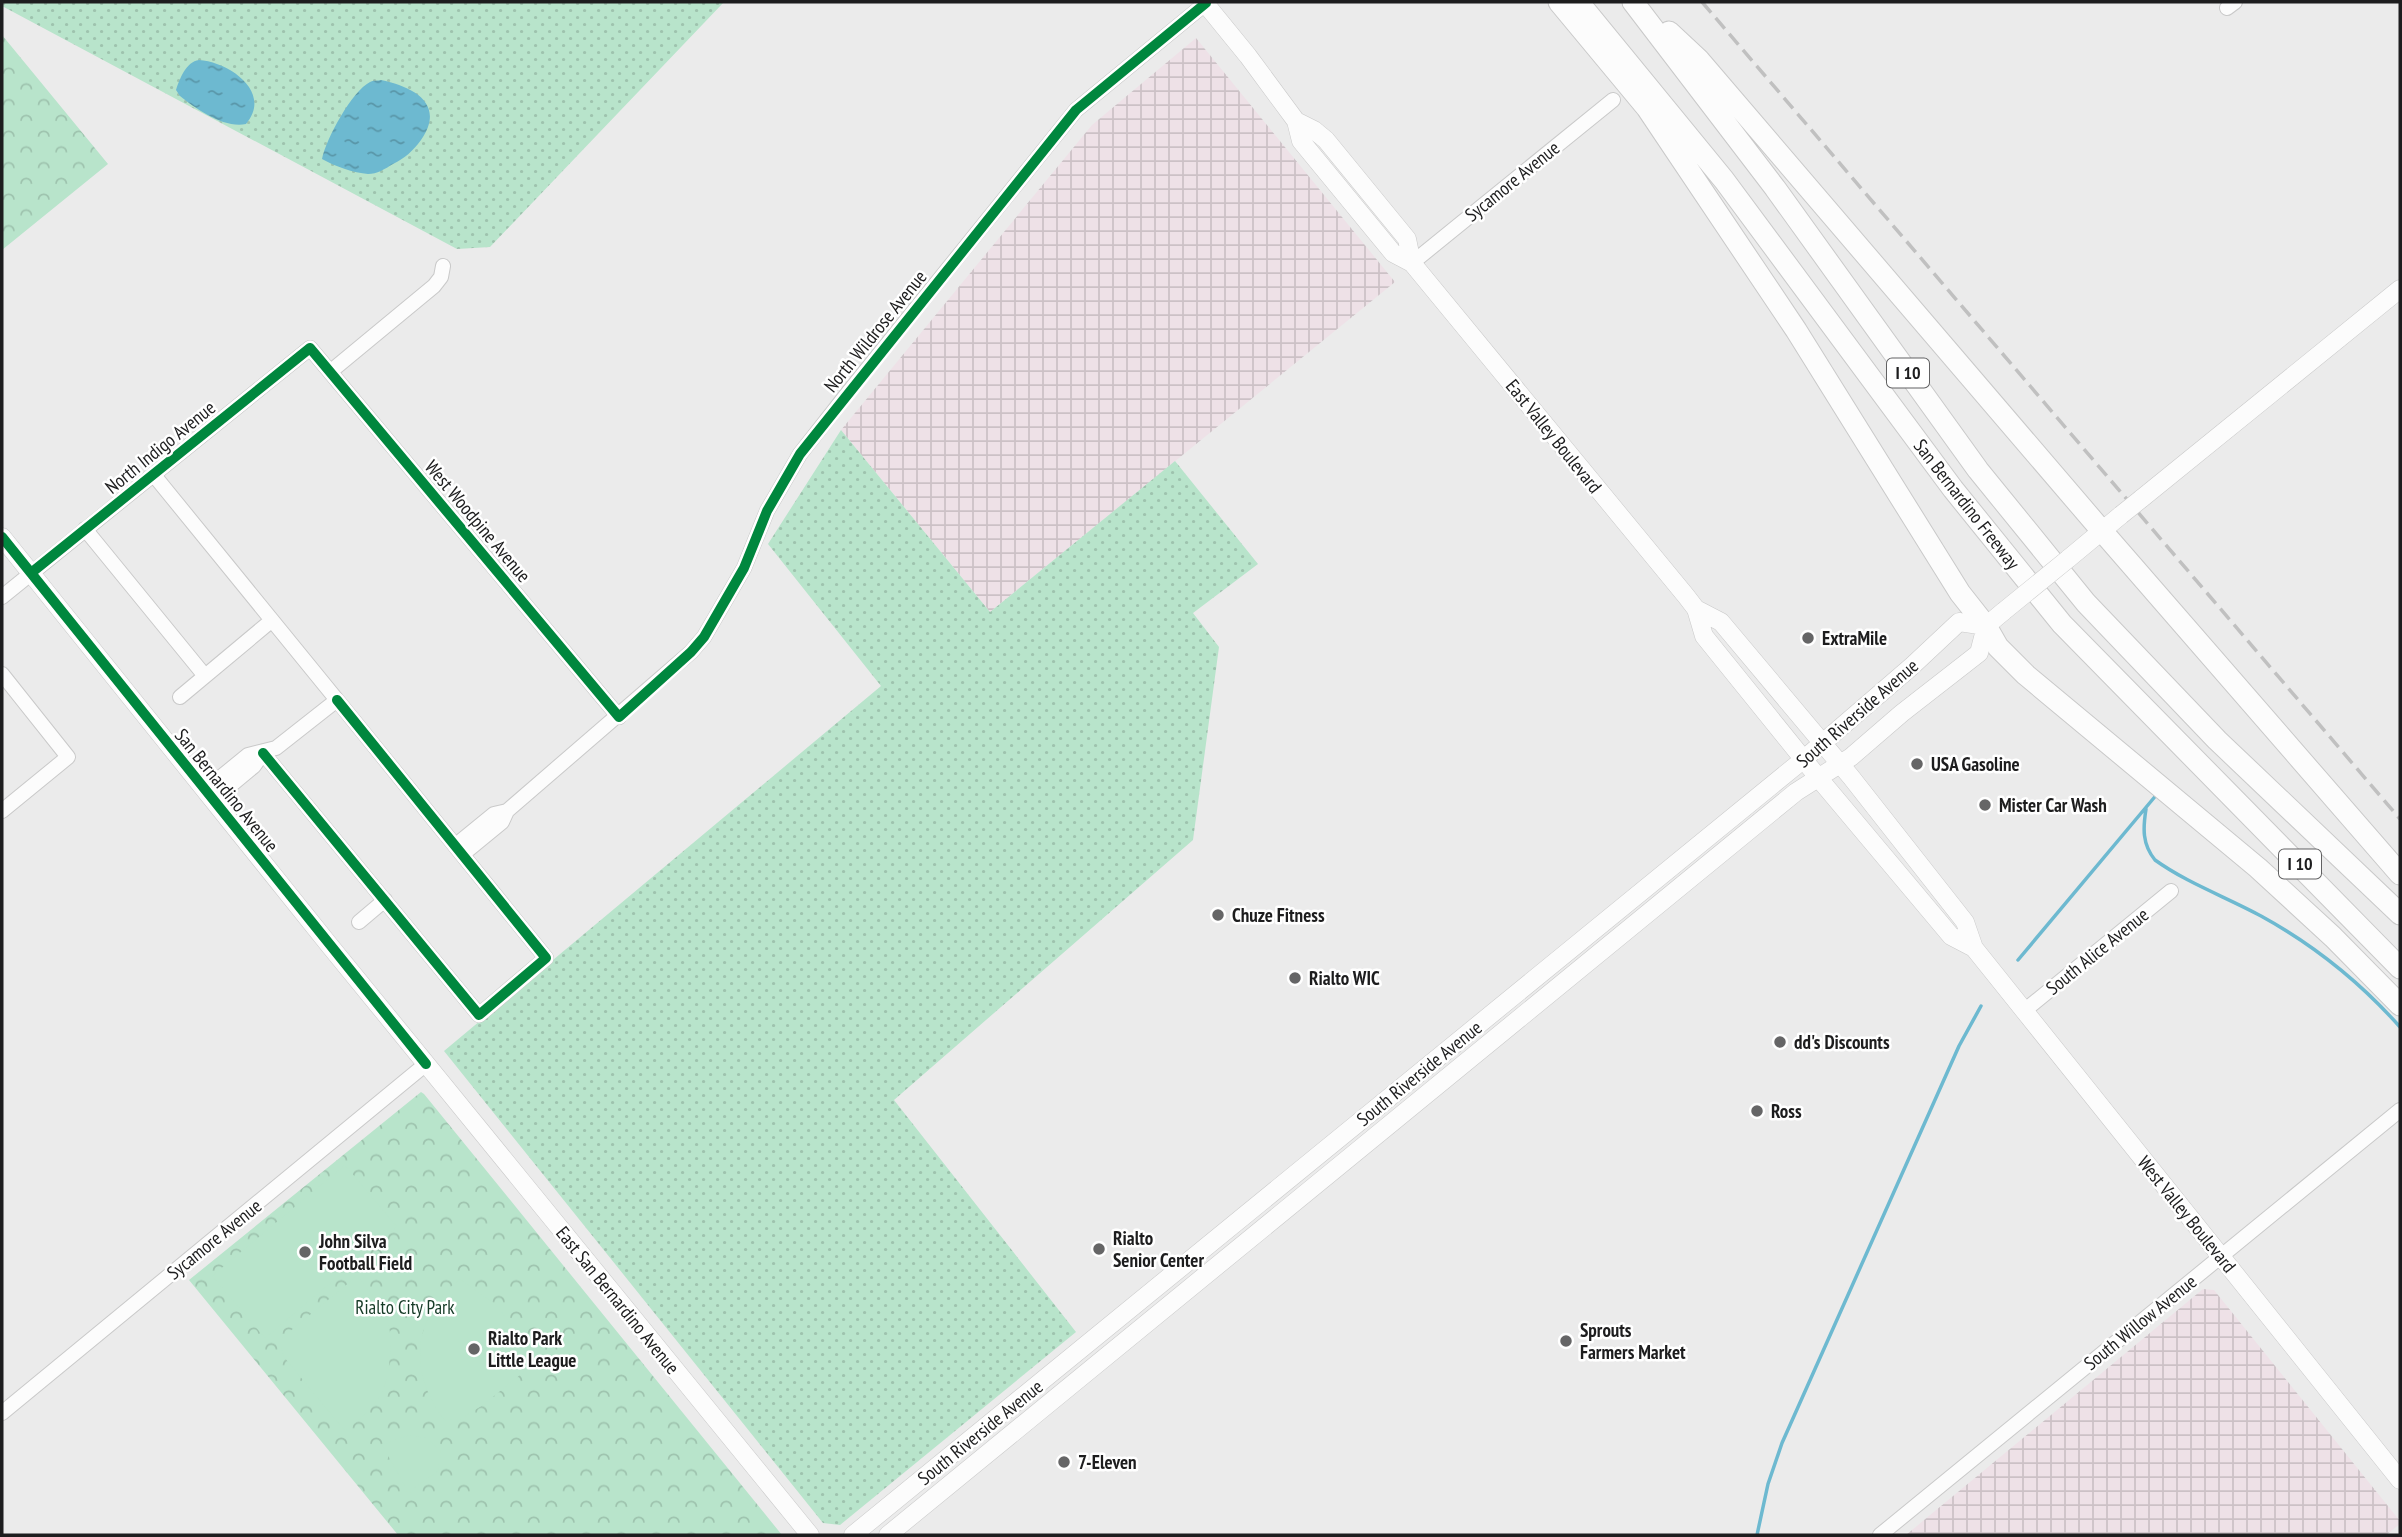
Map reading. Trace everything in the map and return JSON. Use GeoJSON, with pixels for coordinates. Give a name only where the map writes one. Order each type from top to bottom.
{"type":"FeatureCollection","features":[{"type":"Feature","properties":{"kind":"highway"},"geometry":{"type":"LineString","coordinates":[[1559,2],[1647,108],[1796,330],[1960,593],[1986,626],[1998,647],[2026,675],[2258,868],[2333,937],[2400,1005]]}},
{"type":"Feature","properties":{"kind":"highway","name":"San Bernardino Freeway"},"geometry":{"type":"LineString","coordinates":[[1578,2],[1724,180],[1953,489],[2062,624],[2400,968]]}},
{"type":"Feature","properties":{"kind":"highway"},"geometry":{"type":"LineString","coordinates":[[1635,2],[1699,60],[2095,537],[2400,874]]}},
{"type":"Feature","properties":{"kind":"highway","name":"San Bernardino Freeway"},"geometry":{"type":"LineString","coordinates":[[1635,2],[1775,188],[1978,470],[2086,603],[2210,734],[2400,914]]}},
{"type":"Feature","properties":{"kind":"main road"},"geometry":{"type":"LineString","coordinates":[[1205,3],[1296,121],[1326,140],[1407,239],[1412,262]]}},
{"type":"Feature","properties":{"kind":"main road","name":"East Valley Boulevard"},"geometry":{"type":"LineString","coordinates":[[1412,262],[1696,609],[1704,636],[1810,768]]}},
{"type":"Feature","properties":{"kind":"main road","name":"South Riverside Avenue"},"geometry":{"type":"LineString","coordinates":[[888,1535],[1324,1179],[1810,768],[1830,753],[1851,757],[1979,653],[1986,626],[2400,289]]}},
{"type":"Feature","properties":{"kind":"main road","name":"San Bernardino Avenue"},"geometry":{"type":"LineString","coordinates":[[2,537],[426,1065]]}},
{"type":"Feature","properties":{"kind":"main road","name":"East Valley Boulevard"},"geometry":{"type":"LineString","coordinates":[[1696,609],[1721,622],[1830,753]]}},
{"type":"Feature","properties":{"kind":"main road","name":"South Riverside Avenue"},"geometry":{"type":"LineString","coordinates":[[853,1535],[1365,1117],[1830,753],[1912,666],[1959,622],[1986,626]]}},
{"type":"Feature","properties":{"kind":"main road","name":"West Valley Boulevard"},"geometry":{"type":"LineString","coordinates":[[1830,753],[1965,922],[1974,948],[2400,1480]]}},
{"type":"Feature","properties":{"kind":"main road","name":"West Valley Boulevard"},"geometry":{"type":"LineString","coordinates":[[1810,768],[1951,936],[1974,948]]}},
{"type":"Feature","properties":{"kind":"main road","name":"East San Bernardino Avenue"},"geometry":{"type":"LineString","coordinates":[[426,1065],[810,1535]]}},
{"type":"Feature","properties":{"kind":"main road"},"geometry":{"type":"LineString","coordinates":[[1324,1179],[1322,1172],[1326,1164],[1360,1133],[1365,1117]]}},
{"type":"Feature","properties":{"kind":"street","name":"North Wildrose Avenue"},"geometry":{"type":"LineString","coordinates":[[459,849],[495,814],[507,811],[619,717],[691,652],[704,637],[744,568],[767,511],[800,454],[1069,118],[1091,96],[1205,3]]}},
{"type":"Feature","properties":{"kind":"street","name":"Sycamore Avenue"},"geometry":{"type":"LineString","coordinates":[[1412,262],[1613,100]]}},
{"type":"Feature","properties":{"kind":"street"},"geometry":{"type":"LineString","coordinates":[[331,372],[434,286],[441,277],[443,266]]}},
{"type":"Feature","properties":{"kind":"street","name":"West Woodpine Avenue"},"geometry":{"type":"LineString","coordinates":[[310,348],[619,717]]}},
{"type":"Feature","properties":{"kind":"street","name":"North Indigo Avenue"},"geometry":{"type":"LineString","coordinates":[[2,597],[310,348]]}},
{"type":"Feature","properties":{"kind":"street"},"geometry":{"type":"LineString","coordinates":[[153,474],[546,958],[479,1014],[263,753]]}},
{"type":"Feature","properties":{"kind":"street"},"geometry":{"type":"LineString","coordinates":[[85,529],[205,676]]}},
{"type":"Feature","properties":{"kind":"street"},"geometry":{"type":"LineString","coordinates":[[180,697],[271,621]]}},
{"type":"Feature","properties":{"kind":"street"},"geometry":{"type":"LineString","coordinates":[[2,674],[68,757],[2,811]]}},
{"type":"Feature","properties":{"kind":"street"},"geometry":{"type":"LineString","coordinates":[[209,795],[254,766],[263,753],[287,741],[337,700]]}},
{"type":"Feature","properties":{"kind":"street","name":"South Alice Avenue"},"geometry":{"type":"LineString","coordinates":[[2024,1011],[2171,891]]}},
{"type":"Feature","properties":{"kind":"street"},"geometry":{"type":"LineString","coordinates":[[359,922],[385,900]]}},
{"type":"Feature","properties":{"kind":"street","name":"Sycamore Avenue"},"geometry":{"type":"LineString","coordinates":[[2,1413],[426,1065]]}},
{"type":"Feature","properties":{"kind":"street","name":"South Willow Avenue"},"geometry":{"type":"LineString","coordinates":[[1880,1535],[2400,1110]]}},
{"type":"Feature","properties":{"kind":"shaded area"},"geometry":{"type":"Polygon","coordinates":[[[1196,38],[1395,282],[990,612],[841,430],[1092,125],[1196,38]]]}},
{"type":"Feature","properties":{"kind":"shaded area"},"geometry":{"type":"Polygon","coordinates":[[[2203,1289],[2214,1290],[2400,1524],[2386,1535],[1906,1535],[2203,1289]]]}},
{"type":"Feature","properties":{"kind":"green space"},"geometry":{"type":"Polygon","coordinates":[[[2,2],[724,2],[490,247],[457,249],[2,6],[2,2]]]}},
{"type":"Feature","properties":{"kind":"green space"},"geometry":{"type":"Polygon","coordinates":[[[2,35],[108,164],[2,250],[2,35]]]}},
{"type":"Feature","properties":{"kind":"green space"},"geometry":{"type":"Polygon","coordinates":[[[841,430],[990,612],[1175,461],[1258,564],[1193,613],[1219,647],[1193,840],[894,1100],[1076,1332],[840,1525],[823,1523],[444,1051],[881,686],[768,544],[841,430]]]}},
{"type":"Feature","properties":{"kind":"green space","name":"Rialto City Park"},"geometry":{"type":"Polygon","coordinates":[[[421,1092],[782,1535],[398,1535],[189,1280],[421,1092]]]}},
{"type":"Feature","properties":{"kind":"green space","name":"John Silva Football Field"},"geometry":{"type":"Polygon","coordinates":[[[345,1165],[397,1227],[265,1338],[212,1276],[345,1165]]]}},
{"type":"Feature","properties":{"kind":"green space"},"geometry":{"type":"Polygon","coordinates":[[[357,1276],[377,1300],[386,1316],[390,1355],[386,1380],[378,1399],[365,1415],[345,1431],[284,1357],[281,1347],[283,1337],[357,1276]]]}},
{"type":"Feature","properties":{"kind":"green space","name":"Rialto Park Little League"},"geometry":{"type":"Polygon","coordinates":[[[460,1279],[496,1305],[528,1346],[526,1370],[483,1405],[454,1423],[452,1419],[446,1422],[425,1385],[420,1347],[432,1311],[444,1294],[460,1279]]]}},
{"type":"Feature","properties":{"kind":"green space"},"geometry":{"type":"Polygon","coordinates":[[[409,1435],[426,1438],[441,1451],[438,1471],[414,1488],[412,1493],[404,1491],[405,1486],[382,1445],[409,1435]]]}},
{"type":"Feature","properties":{"kind":"water"},"geometry":{"type":"Polygon","coordinates":[[[199,60],[223,66],[244,81],[251,90],[253,112],[246,124],[220,121],[180,96],[176,90],[182,76],[190,64],[199,60]]]}},
{"type":"Feature","properties":{"kind":"water"},"geometry":{"type":"Polygon","coordinates":[[[381,80],[405,87],[423,99],[430,116],[421,140],[401,159],[371,174],[350,171],[322,159],[334,128],[355,95],[371,81],[381,80]]]}},
{"type":"Feature","properties":{"kind":"waterway"},"geometry":{"type":"LineString","coordinates":[[2018,960],[2158,793]]}},
{"type":"Feature","properties":{"kind":"waterway"},"geometry":{"type":"LineString","coordinates":[[2146,809],[2144,836],[2155,860],[2299,939],[2352,980],[2400,1027]]}},
{"type":"Feature","properties":{"kind":"waterway"},"geometry":{"type":"LineString","coordinates":[[1757,1535],[1768,1484],[1782,1443],[1959,1046],[1981,1006]]}},
{"type":"Feature","properties":{"kind":"railway"},"geometry":{"type":"LineString","coordinates":[[1702,2],[2400,819]]}},
{"type":"Feature","properties":{"kind":"cycle path"},"geometry":{"type":"LineString","coordinates":[[31,573],[310,348],[619,717],[704,637],[744,568],[767,511],[800,454],[1076,110],[1206,3]]}},
{"type":"Feature","properties":{"kind":"cycle path"},"geometry":{"type":"LineString","coordinates":[[2,537],[426,1064]]}},
{"type":"Feature","properties":{"kind":"cycle path"},"geometry":{"type":"LineString","coordinates":[[263,753],[479,1015],[546,958],[337,700]]}},
{"type":"Feature","properties":{"kind":"place","name":"ExtraMile"},"geometry":{"type":"Point","coordinates":[1808,638]}},
{"type":"Feature","properties":{"kind":"place","name":"USA Gasoline"},"geometry":{"type":"Point","coordinates":[1917,764]}},
{"type":"Feature","properties":{"kind":"place","name":"Mister Car Wash"},"geometry":{"type":"Point","coordinates":[1985,805]}},
{"type":"Feature","properties":{"kind":"place","name":"Chuze Fitness"},"geometry":{"type":"Point","coordinates":[1218,915]}},
{"type":"Feature","properties":{"kind":"place","name":"Rialto WIC"},"geometry":{"type":"Point","coordinates":[1295,978]}},
{"type":"Feature","properties":{"kind":"place","name":"dd's Discounts"},"geometry":{"type":"Point","coordinates":[1780,1042]}},
{"type":"Feature","properties":{"kind":"place","name":"Ross"},"geometry":{"type":"Point","coordinates":[1757,1111]}},
{"type":"Feature","properties":{"kind":"place","name":"Rialto Senior Center"},"geometry":{"type":"Point","coordinates":[1099,1249]}},
{"type":"Feature","properties":{"kind":"place","name":"John Silva Football Field"},"geometry":{"type":"Point","coordinates":[305,1252]}},
{"type":"Feature","properties":{"kind":"place","name":"Sprouts Farmers Market"},"geometry":{"type":"Point","coordinates":[1566,1341]}},
{"type":"Feature","properties":{"kind":"place","name":"Rialto Park Little League"},"geometry":{"type":"Point","coordinates":[474,1349]}},
{"type":"Feature","properties":{"kind":"place","name":"7-Eleven"},"geometry":{"type":"Point","coordinates":[1064,1462]}}]}
